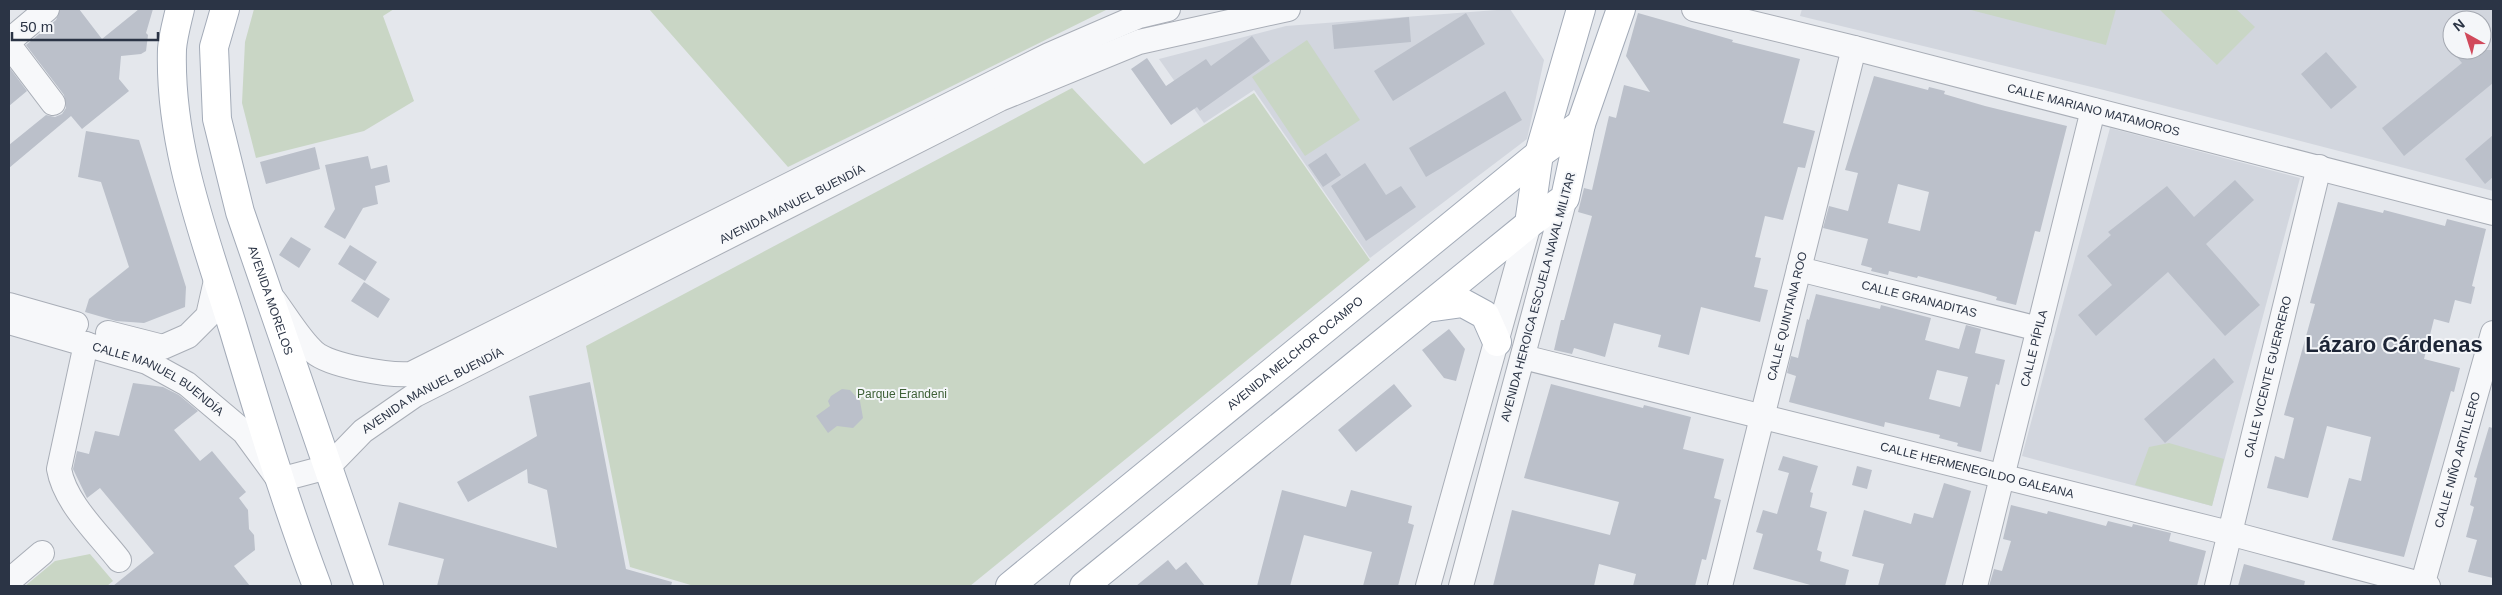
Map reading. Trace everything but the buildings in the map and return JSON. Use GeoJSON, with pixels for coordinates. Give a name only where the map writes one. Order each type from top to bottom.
{"type":"FeatureCollection","features":[{"type":"Feature","properties":{"kind":"main road"},"geometry":{"type":"LineString","coordinates":[[180,9],[172,48],[174,112],[177,136],[199,223],[279,480],[317,586]]}},
{"type":"Feature","properties":{"kind":"main road","name":"AVENIDA MORELOS"},"geometry":{"type":"LineString","coordinates":[[225,9],[214,47],[217,119],[240,212],[368,586]]}},
{"type":"Feature","properties":{"kind":"main road"},"geometry":{"type":"LineString","coordinates":[[1529,224],[1539,154],[1581,9]]}},
{"type":"Feature","properties":{"kind":"main road","name":"AVENIDA HEROICA ESCUELA NAVAL MILITAR"},"geometry":{"type":"LineString","coordinates":[[1566,198],[1581,124],[1621,9]]}},
{"type":"Feature","properties":{"kind":"main road","name":"AVENIDA MELCHOR OCAMPO"},"geometry":{"type":"LineString","coordinates":[[1010,586],[1539,154],[1581,124]]}},
{"type":"Feature","properties":{"kind":"main road"},"geometry":{"type":"LineString","coordinates":[[1084,586],[1529,224],[1566,198]]}},
{"type":"Feature","properties":{"kind":"main road"},"geometry":{"type":"LineString","coordinates":[[1427,308],[1463,303],[1485,315],[1497,342]]}},
{"type":"Feature","properties":{"kind":"street"},"geometry":{"type":"LineString","coordinates":[[9,41],[47,9]]}},
{"type":"Feature","properties":{"kind":"street","name":"AVENIDA MANUEL BUENDÍA"},"geometry":{"type":"LineString","coordinates":[[264,286],[315,353],[347,366],[400,375],[411,374],[1050,55],[1139,16],[1168,9]]}},
{"type":"Feature","properties":{"kind":"street","name":"AVENIDA MANUEL BUENDÍA"},"geometry":{"type":"LineString","coordinates":[[328,467],[363,430],[415,396],[1000,99],[1139,42],[1288,9]]}},
{"type":"Feature","properties":{"kind":"street","name":"CALLE MARIANO MATAMOROS"},"geometry":{"type":"LineString","coordinates":[[1694,9],[1854,48],[2493,213]]}},
{"type":"Feature","properties":{"kind":"street"},"geometry":{"type":"LineString","coordinates":[[9,46],[53,103]]}},
{"type":"Feature","properties":{"kind":"street","name":"CALLE QUINTANA ROO"},"geometry":{"type":"LineString","coordinates":[[1720,586],[1854,48]]}},
{"type":"Feature","properties":{"kind":"street","name":"CALLE PÍPILA"},"geometry":{"type":"LineString","coordinates":[[1975,586],[2093,110]]}},
{"type":"Feature","properties":{"kind":"street","name":"CALLE VICENTE GUERRERO"},"geometry":{"type":"LineString","coordinates":[[2217,586],[2319,167]]}},
{"type":"Feature","properties":{"kind":"street","name":"AVENIDA HEROICA ESCUELA NAVAL MILITAR"},"geometry":{"type":"LineString","coordinates":[[1461,586],[1566,198]]}},
{"type":"Feature","properties":{"kind":"street"},"geometry":{"type":"LineString","coordinates":[[1428,586],[1529,224]]}},
{"type":"Feature","properties":{"kind":"street","name":"CALLE GRANADITAS"},"geometry":{"type":"LineString","coordinates":[[1799,269],[2039,329]]}},
{"type":"Feature","properties":{"kind":"street","name":"CALLE MANUEL BUENDÍA"},"geometry":{"type":"LineString","coordinates":[[9,305],[163,347],[188,336],[208,316],[217,276]]}},
{"type":"Feature","properties":{"kind":"street","name":"CALLE MANUEL BUENDÍA"},"geometry":{"type":"LineString","coordinates":[[9,322],[147,362],[187,384],[244,432],[279,480]]}},
{"type":"Feature","properties":{"kind":"street","name":"CALLE NIÑO ARTILLERO"},"geometry":{"type":"LineString","coordinates":[[2424,586],[2493,332]]}},
{"type":"Feature","properties":{"kind":"street"},"geometry":{"type":"LineString","coordinates":[[86,344],[59,469],[61,483],[73,502],[119,560]]}},
{"type":"Feature","properties":{"kind":"street","name":"CALLE HERMENEGILDO GALEANA"},"geometry":{"type":"LineString","coordinates":[[1523,356],[2229,533],[2424,586]]}},
{"type":"Feature","properties":{"kind":"street"},"geometry":{"type":"LineString","coordinates":[[279,480],[328,467]]}},
{"type":"Feature","properties":{"kind":"street"},"geometry":{"type":"LineString","coordinates":[[10,578],[42,553]]}},
{"type":"Feature","properties":{"kind":"shaded area"},"geometry":{"type":"Polygon","coordinates":[[[1510,9],[1544,60],[1527,139],[1370,258],[1254,90],[1204,123],[1159,59],[1286,26],[1510,9]]]}},
{"type":"Feature","properties":{"kind":"shaded area"},"geometry":{"type":"Polygon","coordinates":[[[1802,9],[2493,9],[2493,191],[2104,90],[1800,16],[1802,9]]]}},
{"type":"Feature","properties":{"kind":"shaded area"},"geometry":{"type":"Polygon","coordinates":[[[2110,128],[2300,178],[2212,506],[2022,456],[2110,128]]]}},
{"type":"Feature","properties":{"kind":"green space"},"geometry":{"type":"Polygon","coordinates":[[[254,9],[394,9],[383,16],[414,101],[364,131],[256,158],[242,103],[245,42],[254,9]]]}},
{"type":"Feature","properties":{"kind":"green space"},"geometry":{"type":"Polygon","coordinates":[[[649,9],[1108,9],[788,167],[649,9]]]}},
{"type":"Feature","properties":{"kind":"green space"},"geometry":{"type":"Polygon","coordinates":[[[1967,9],[2116,9],[2106,45],[1967,9]]]}},
{"type":"Feature","properties":{"kind":"green space"},"geometry":{"type":"Polygon","coordinates":[[[2159,9],[2236,9],[2255,27],[2217,65],[2159,9]]]}},
{"type":"Feature","properties":{"kind":"green space"},"geometry":{"type":"Polygon","coordinates":[[[1307,40],[1360,120],[1305,156],[1252,77],[1307,40]]]}},
{"type":"Feature","properties":{"kind":"green space","name":"Parque Erandeni"},"geometry":{"type":"Polygon","coordinates":[[[1072,88],[1144,164],[1254,93],[1370,260],[970,586],[694,586],[630,567],[586,346],[1072,88]]]}},
{"type":"Feature","properties":{"kind":"green space"},"geometry":{"type":"Polygon","coordinates":[[[2169,443],[2224,459],[2212,506],[2135,485],[2149,447],[2169,443]]]}},
{"type":"Feature","properties":{"kind":"green space"},"geometry":{"type":"Polygon","coordinates":[[[90,554],[113,581],[107,586],[25,586],[55,561],[90,554]]]}},
{"type":"Feature","properties":{"kind":"district","name":"Lázaro Cárdenas"},"geometry":{"type":"Point","coordinates":[2394,344]}}]}
